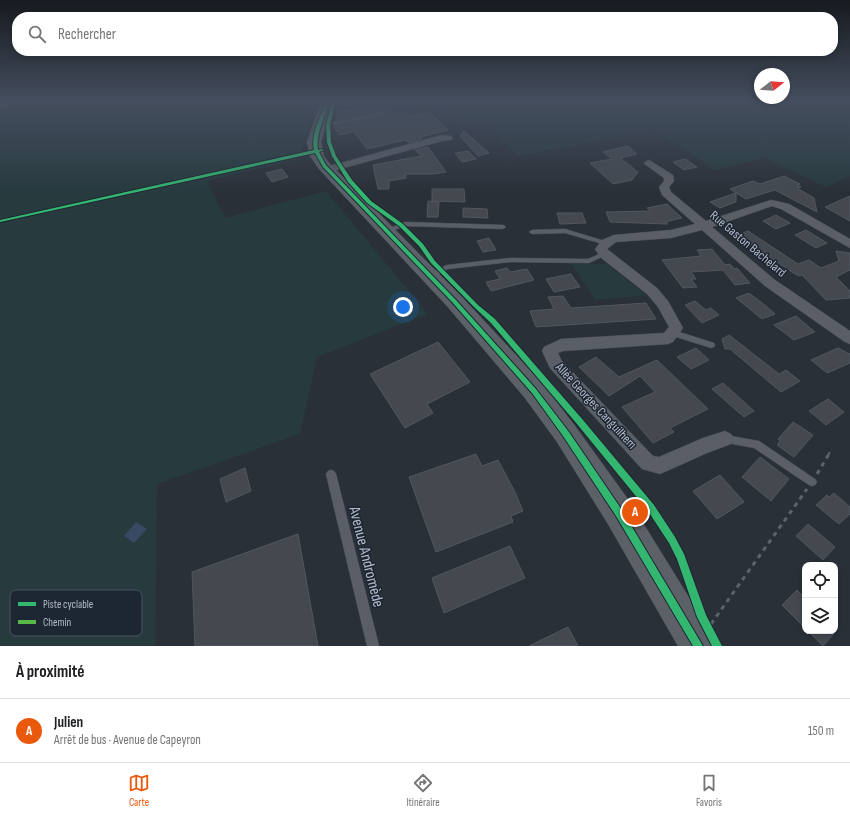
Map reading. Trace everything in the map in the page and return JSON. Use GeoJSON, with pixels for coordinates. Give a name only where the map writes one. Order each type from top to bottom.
{"type":"FeatureCollection","features":[{"type":"Feature","properties":{"kind":"main road"},"geometry":{"type":"LineString","coordinates":[[317,133],[315,137],[316,151],[324,166],[338,177],[385,231],[430,276],[500,352],[534,391],[558,423],[619,513],[695,642]]}},
{"type":"Feature","properties":{"kind":"main road"},"geometry":{"type":"LineString","coordinates":[[322,133],[325,150],[338,177]]}},
{"type":"Feature","properties":{"kind":"street"},"geometry":{"type":"LineString","coordinates":[[338,177],[442,138],[448,138]]}},
{"type":"Feature","properties":{"kind":"street","name":"Rue Gaston Bachelard"},"geometry":{"type":"LineString","coordinates":[[649,163],[669,177],[670,181],[664,187],[666,193],[703,226],[770,284],[850,338]]}},
{"type":"Feature","properties":{"kind":"street"},"geometry":{"type":"LineString","coordinates":[[673,333],[676,328],[663,304],[652,291],[605,248],[614,239],[671,234],[703,226],[771,203],[778,203],[850,244]]}},
{"type":"Feature","properties":{"kind":"street","name":"Allée Georges Canguilhem"},"geometry":{"type":"LineString","coordinates":[[673,333],[668,338],[561,345],[549,351],[555,364],[648,463],[660,466],[703,446],[725,439]]}},
{"type":"Feature","properties":{"kind":"lane"},"geometry":{"type":"LineString","coordinates":[[385,231],[405,224],[503,227]]}},
{"type":"Feature","properties":{"kind":"lane"},"geometry":{"type":"LineString","coordinates":[[430,276],[447,267],[510,260],[589,260],[598,258],[605,248],[565,231],[532,232]]}},
{"type":"Feature","properties":{"kind":"lane"},"geometry":{"type":"LineString","coordinates":[[673,333],[711,345]]}},
{"type":"Feature","properties":{"kind":"lane"},"geometry":{"type":"LineString","coordinates":[[725,439],[756,444],[812,482]]}},
{"type":"Feature","properties":{"kind":"lane","name":"Avenue Andromède"},"geometry":{"type":"LineString","coordinates":[[331,474],[373,646]]}},
{"type":"Feature","properties":{"kind":"path"},"geometry":{"type":"LineString","coordinates":[[695,642],[708,629],[812,482],[832,449]]}},
{"type":"Feature","properties":{"kind":"green space"},"geometry":{"type":"Polygon","coordinates":[[[0,133],[306,133],[299,159],[207,181],[225,218],[326,191],[428,314],[317,357],[300,434],[157,484],[155,646],[0,646],[0,133]]]}},
{"type":"Feature","properties":{"kind":"green space"},"geometry":{"type":"Polygon","coordinates":[[[496,133],[638,133],[518,156],[496,133]]]}},
{"type":"Feature","properties":{"kind":"green space"},"geometry":{"type":"Polygon","coordinates":[[[660,133],[850,133],[850,176],[826,187],[765,158],[715,170],[660,133]]]}},
{"type":"Feature","properties":{"kind":"green space"},"geometry":{"type":"Polygon","coordinates":[[[571,264],[607,264],[646,295],[596,300],[571,264]]]}},
{"type":"Feature","properties":{"kind":"water"},"geometry":{"type":"Polygon","coordinates":[[[136,522],[147,529],[134,543],[124,536],[136,522]]]}},
{"type":"Feature","properties":{"kind":"building"},"geometry":{"type":"Polygon","coordinates":[[[355,133],[436,133],[421,137],[422,139],[409,143],[406,140],[367,149],[355,133]]]}},
{"type":"Feature","properties":{"kind":"building"},"geometry":{"type":"Polygon","coordinates":[[[462,133],[466,133],[489,153],[478,156],[460,136],[462,133]]]}},
{"type":"Feature","properties":{"kind":"building"},"geometry":{"type":"Polygon","coordinates":[[[628,146],[637,154],[620,158],[638,172],[632,180],[613,184],[590,163],[612,159],[603,152],[628,146]]]}},
{"type":"Feature","properties":{"kind":"building"},"geometry":{"type":"Polygon","coordinates":[[[428,147],[446,172],[434,174],[406,174],[406,178],[389,181],[389,189],[378,189],[373,165],[421,156],[415,150],[428,147]]]}},
{"type":"Feature","properties":{"kind":"building"},"geometry":{"type":"Polygon","coordinates":[[[468,151],[476,159],[462,162],[455,153],[468,151]]]}},
{"type":"Feature","properties":{"kind":"building"},"geometry":{"type":"Polygon","coordinates":[[[685,159],[697,167],[684,170],[673,162],[685,159]]]}},
{"type":"Feature","properties":{"kind":"building"},"geometry":{"type":"Polygon","coordinates":[[[282,169],[288,177],[272,182],[266,173],[282,169]]]}},
{"type":"Feature","properties":{"kind":"building"},"geometry":{"type":"Polygon","coordinates":[[[784,176],[800,184],[797,185],[801,187],[797,188],[814,198],[817,212],[775,190],[746,199],[730,189],[753,181],[760,184],[784,176]]]}},
{"type":"Feature","properties":{"kind":"building"},"geometry":{"type":"Polygon","coordinates":[[[432,189],[464,189],[465,202],[432,201],[432,189]]]}},
{"type":"Feature","properties":{"kind":"building"},"geometry":{"type":"Polygon","coordinates":[[[736,193],[736,202],[720,208],[710,202],[736,193]]]}},
{"type":"Feature","properties":{"kind":"building"},"geometry":{"type":"Polygon","coordinates":[[[850,196],[850,221],[825,207],[850,196]]]}},
{"type":"Feature","properties":{"kind":"building"},"geometry":{"type":"Polygon","coordinates":[[[428,201],[439,202],[438,217],[427,217],[428,201]]]}},
{"type":"Feature","properties":{"kind":"building"},"geometry":{"type":"Polygon","coordinates":[[[667,204],[682,218],[665,222],[668,224],[610,222],[606,212],[651,211],[647,208],[667,204]]]}},
{"type":"Feature","properties":{"kind":"building"},"geometry":{"type":"Polygon","coordinates":[[[463,208],[487,209],[488,218],[463,217],[463,208]]]}},
{"type":"Feature","properties":{"kind":"building"},"geometry":{"type":"Polygon","coordinates":[[[557,213],[582,213],[586,223],[560,224],[557,213]]]}},
{"type":"Feature","properties":{"kind":"building"},"geometry":{"type":"Polygon","coordinates":[[[776,215],[790,223],[776,229],[763,221],[776,215]]]}},
{"type":"Feature","properties":{"kind":"building"},"geometry":{"type":"Polygon","coordinates":[[[806,230],[827,243],[816,248],[795,235],[806,230]]]}},
{"type":"Feature","properties":{"kind":"building"},"geometry":{"type":"Polygon","coordinates":[[[748,231],[798,264],[809,260],[821,268],[839,261],[836,251],[850,253],[850,270],[836,277],[850,291],[850,298],[826,300],[802,275],[800,276],[795,274],[747,242],[745,243],[735,236],[748,231]]]}},
{"type":"Feature","properties":{"kind":"building"},"geometry":{"type":"Polygon","coordinates":[[[489,238],[496,250],[483,252],[477,241],[489,238]]]}},
{"type":"Feature","properties":{"kind":"building"},"geometry":{"type":"Polygon","coordinates":[[[712,249],[725,265],[730,264],[734,269],[737,268],[750,283],[735,285],[723,270],[691,272],[696,279],[691,279],[697,287],[683,288],[662,260],[701,256],[697,250],[712,249]]]}},
{"type":"Feature","properties":{"kind":"building"},"geometry":{"type":"Polygon","coordinates":[[[507,268],[510,272],[527,269],[534,280],[491,291],[486,282],[500,279],[495,271],[507,268]]]}},
{"type":"Feature","properties":{"kind":"building"},"geometry":{"type":"Polygon","coordinates":[[[571,274],[580,287],[554,292],[546,279],[571,274]]]}},
{"type":"Feature","properties":{"kind":"building"},"geometry":{"type":"Polygon","coordinates":[[[749,293],[775,314],[762,319],[736,298],[749,293]]]}},
{"type":"Feature","properties":{"kind":"building"},"geometry":{"type":"Polygon","coordinates":[[[563,296],[571,308],[646,303],[656,319],[536,327],[530,311],[554,309],[548,297],[563,296]]]}},
{"type":"Feature","properties":{"kind":"building"},"geometry":{"type":"Polygon","coordinates":[[[695,301],[706,310],[711,308],[719,315],[702,323],[685,305],[695,301]]]}},
{"type":"Feature","properties":{"kind":"building"},"geometry":{"type":"Polygon","coordinates":[[[796,316],[815,332],[794,340],[774,325],[796,316]]]}},
{"type":"Feature","properties":{"kind":"building"},"geometry":{"type":"Polygon","coordinates":[[[729,335],[779,374],[786,370],[800,381],[781,392],[730,349],[725,349],[722,339],[729,335]]]}},
{"type":"Feature","properties":{"kind":"building"},"geometry":{"type":"Polygon","coordinates":[[[438,342],[470,382],[427,404],[433,413],[405,428],[370,374],[438,342]]]}},
{"type":"Feature","properties":{"kind":"building"},"geometry":{"type":"Polygon","coordinates":[[[696,348],[709,360],[691,369],[677,357],[696,348]]]}},
{"type":"Feature","properties":{"kind":"building"},"geometry":{"type":"Polygon","coordinates":[[[838,348],[850,354],[850,363],[827,373],[811,360],[838,348]]]}},
{"type":"Feature","properties":{"kind":"building"},"geometry":{"type":"Polygon","coordinates":[[[596,357],[619,377],[657,360],[708,409],[670,428],[674,432],[653,443],[622,407],[655,392],[640,376],[609,396],[579,367],[596,357]]]}},
{"type":"Feature","properties":{"kind":"building"},"geometry":{"type":"Polygon","coordinates":[[[723,383],[754,411],[744,417],[712,389],[723,383]]]}},
{"type":"Feature","properties":{"kind":"building"},"geometry":{"type":"Polygon","coordinates":[[[828,399],[844,412],[826,425],[809,411],[828,399]]]}},
{"type":"Feature","properties":{"kind":"building"},"geometry":{"type":"Polygon","coordinates":[[[793,422],[813,435],[794,457],[777,445],[780,441],[778,439],[793,422]]]}},
{"type":"Feature","properties":{"kind":"building"},"geometry":{"type":"Polygon","coordinates":[[[476,454],[482,466],[498,460],[523,511],[511,516],[513,522],[436,552],[409,477],[476,454]]]}},
{"type":"Feature","properties":{"kind":"building"},"geometry":{"type":"Polygon","coordinates":[[[760,457],[789,479],[771,501],[742,477],[760,457]]]}},
{"type":"Feature","properties":{"kind":"building"},"geometry":{"type":"Polygon","coordinates":[[[245,468],[251,491],[226,502],[220,479],[245,468]]]}},
{"type":"Feature","properties":{"kind":"building"},"geometry":{"type":"Polygon","coordinates":[[[720,475],[744,502],[717,519],[693,491],[720,475]]]}},
{"type":"Feature","properties":{"kind":"building"},"geometry":{"type":"Polygon","coordinates":[[[834,493],[850,507],[850,514],[839,524],[816,505],[827,495],[829,497],[834,493]]]}},
{"type":"Feature","properties":{"kind":"building"},"geometry":{"type":"Polygon","coordinates":[[[808,524],[835,547],[823,560],[796,536],[808,524]]]}},
{"type":"Feature","properties":{"kind":"building"},"geometry":{"type":"Polygon","coordinates":[[[298,534],[318,646],[195,646],[192,572],[298,534]]]}},
{"type":"Feature","properties":{"kind":"building"},"geometry":{"type":"Polygon","coordinates":[[[510,546],[525,578],[444,613],[432,578],[510,546]]]}},
{"type":"Feature","properties":{"kind":"building"},"geometry":{"type":"Polygon","coordinates":[[[797,590],[802,595],[802,625],[782,605],[797,590]]]}},
{"type":"Feature","properties":{"kind":"building"},"geometry":{"type":"Polygon","coordinates":[[[568,627],[578,646],[529,646],[568,627]]]}},
{"type":"Feature","properties":{"kind":"building"},"geometry":{"type":"Polygon","coordinates":[[[811,634],[833,634],[823,646],[811,634]]]}},
{"type":"Feature","properties":{"kind":"cycle path"},"geometry":{"type":"LineString","coordinates":[[317,133],[315,143],[316,150],[324,166],[454,301],[534,391],[566,434],[619,513],[698,646]]}},
{"type":"Feature","properties":{"kind":"cycle path"},"geometry":{"type":"LineString","coordinates":[[328,133],[329,142],[334,156],[350,181],[369,202],[401,225],[421,245],[433,262],[476,306],[493,321],[580,422],[651,508],[672,540],[681,557],[702,617],[717,646]]}},
{"type":"Feature","properties":{"kind":"cycle path"},"geometry":{"type":"LineString","coordinates":[[0,221],[322,150]]}},
{"type":"Feature","properties":{"kind":"place","name":"Julien"},"geometry":{"type":"Point","coordinates":[635,512]}}]}
